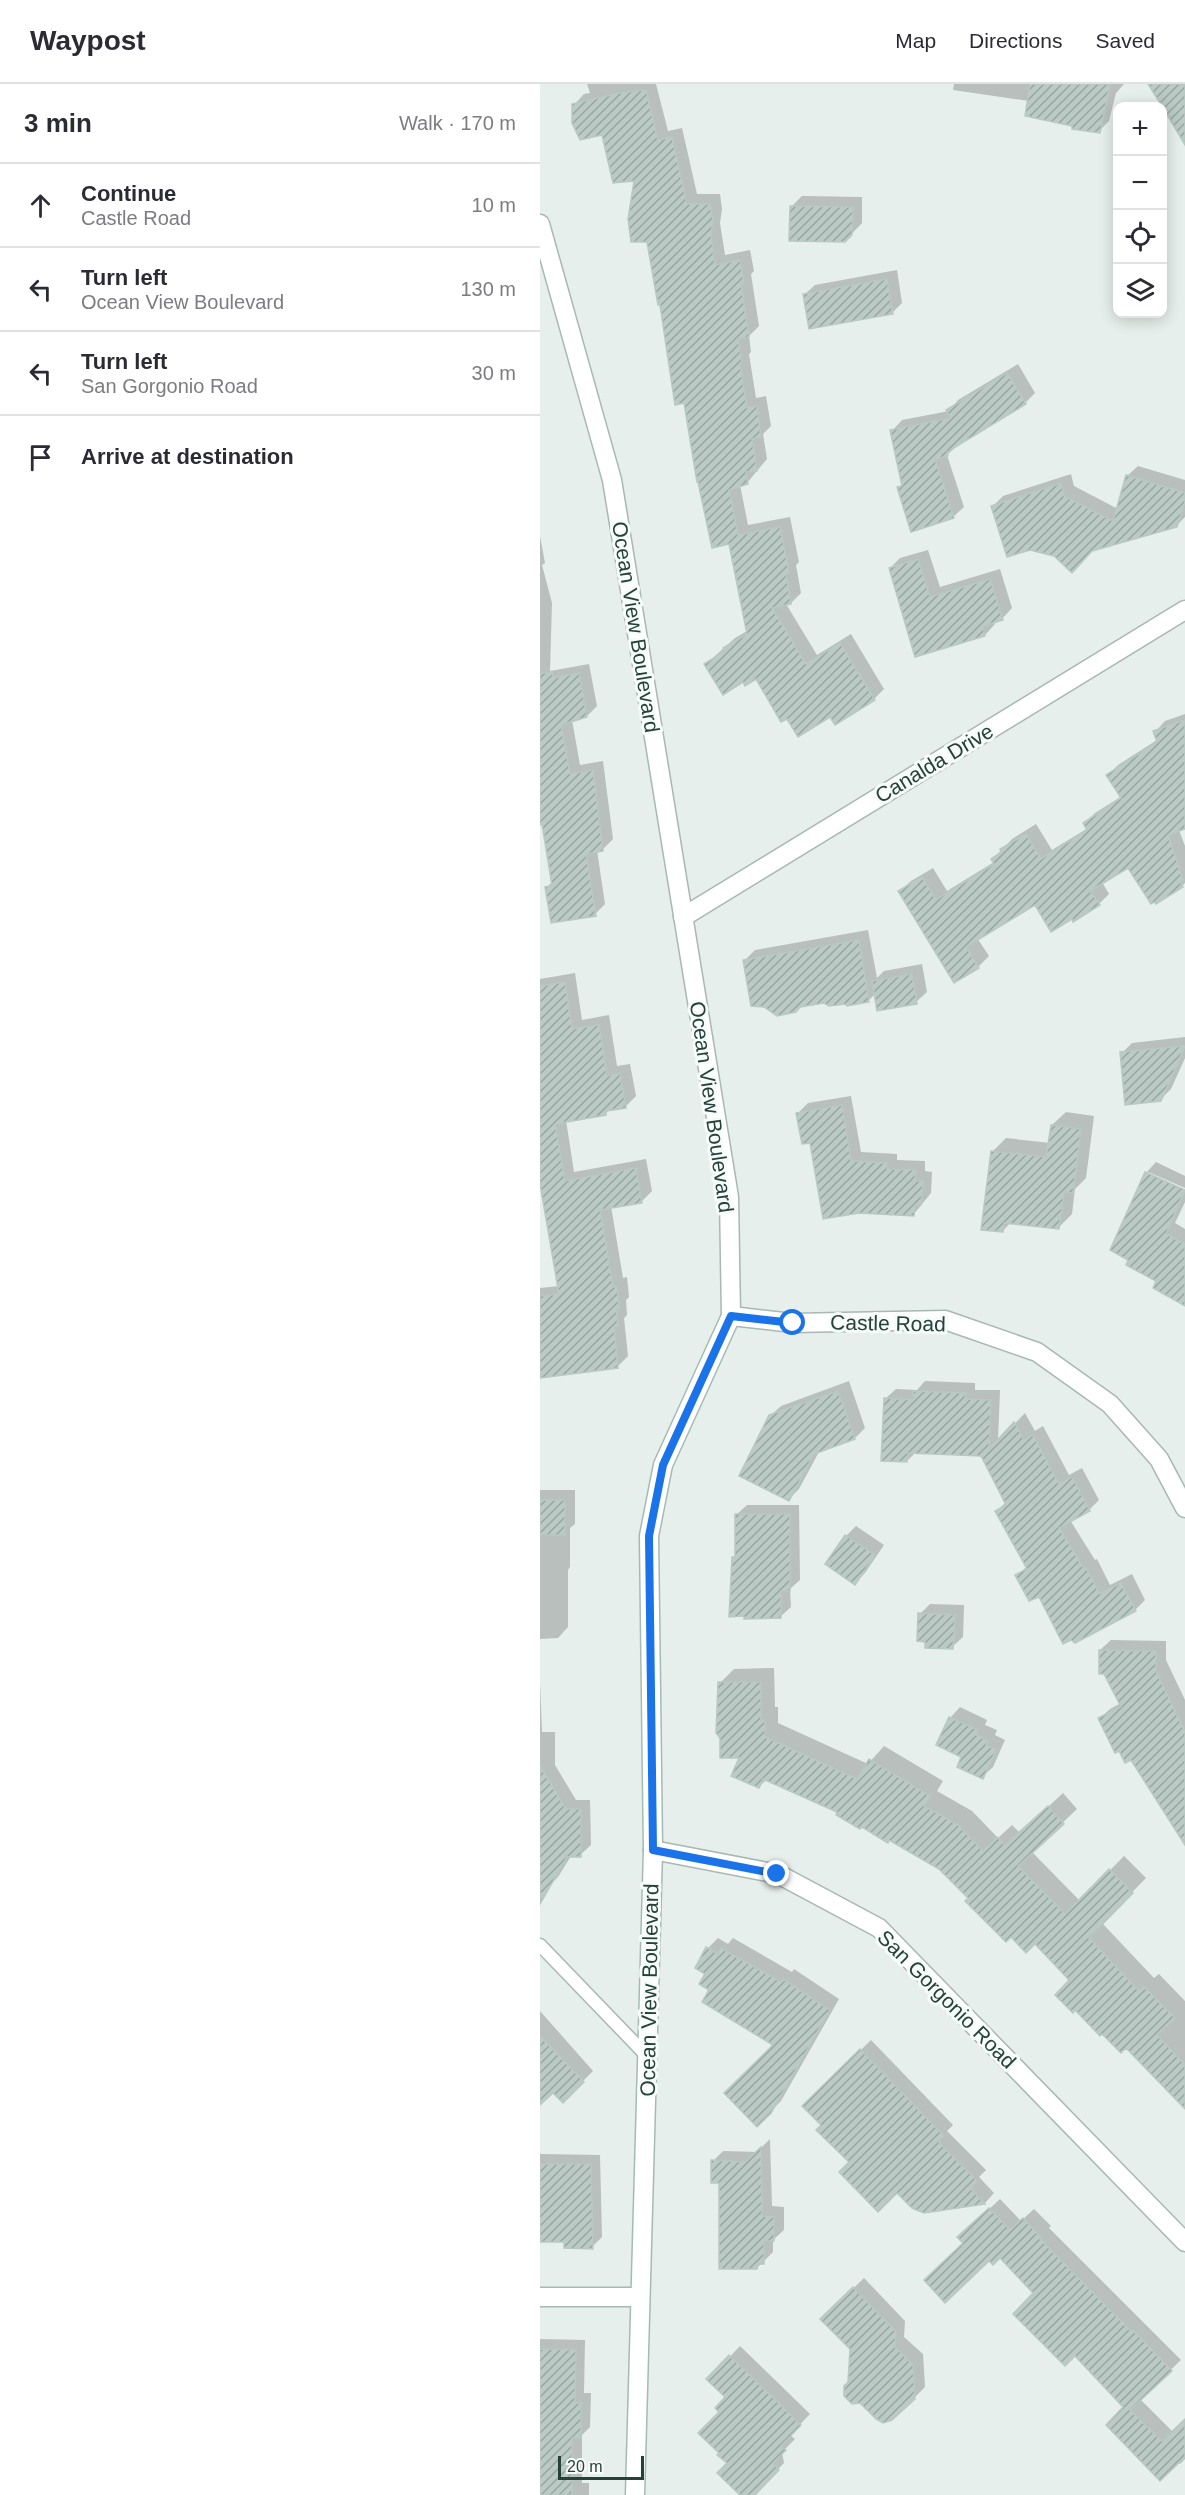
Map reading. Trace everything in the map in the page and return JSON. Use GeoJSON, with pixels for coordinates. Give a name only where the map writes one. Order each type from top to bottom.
{"type":"FeatureCollection","features":[{"type":"Feature","properties":{"kind":"street","name":"Ocean View Boulevard"},"geometry":{"type":"LineString","coordinates":[[540,224],[612,480],[729,1197],[731,1316],[663,1465],[649,1536],[653,1850],[635,2495]]}},
{"type":"Feature","properties":{"kind":"street","name":"Canalda Drive"},"geometry":{"type":"LineString","coordinates":[[683,917],[1185,610]]}},
{"type":"Feature","properties":{"kind":"street","name":"Castle Road"},"geometry":{"type":"LineString","coordinates":[[731,1316],[793,1323],[945,1320],[1037,1352],[1110,1404],[1159,1459],[1185,1508]]}},
{"type":"Feature","properties":{"kind":"street","name":"San Gorgonio Road"},"geometry":{"type":"LineString","coordinates":[[653,1850],[777,1874],[879,1928],[1185,2242]]}},
{"type":"Feature","properties":{"kind":"street"},"geometry":{"type":"LineString","coordinates":[[540,2297],[640,2297]]}},
{"type":"Feature","properties":{"kind":"lane"},"geometry":{"type":"LineString","coordinates":[[540,1945],[648,2057]]}},
{"type":"Feature","properties":{"kind":"building"},"geometry":{"type":"Polygon","coordinates":[[[1030,84],[1110,84],[1100,133],[1072,129],[1072,126],[1025,116],[1030,84]]]}},
{"type":"Feature","properties":{"kind":"building"},"geometry":{"type":"Polygon","coordinates":[[[1148,84],[1185,84],[1185,145],[1167,114],[1167,102],[1159,102],[1148,84]]]}},
{"type":"Feature","properties":{"kind":"building"},"geometry":{"type":"Polygon","coordinates":[[[646,90],[658,140],[672,137],[687,204],[710,204],[715,265],[740,260],[749,337],[738,339],[742,363],[740,364],[747,408],[757,406],[761,437],[752,439],[757,471],[746,472],[748,484],[729,490],[738,535],[780,527],[789,573],[786,574],[791,604],[772,608],[806,664],[840,643],[875,700],[835,725],[830,717],[798,737],[787,719],[781,722],[756,679],[745,686],[743,682],[723,695],[704,664],[725,651],[723,648],[747,634],[729,544],[712,548],[697,482],[684,403],[675,405],[660,305],[658,305],[647,242],[631,242],[628,219],[634,181],[613,183],[602,135],[580,140],[572,123],[572,104],[619,93],[646,90]]]}},
{"type":"Feature","properties":{"kind":"building"},"geometry":{"type":"Polygon","coordinates":[[[790,206],[853,207],[852,235],[845,242],[789,241],[790,206]]]}},
{"type":"Feature","properties":{"kind":"building"},"geometry":{"type":"Polygon","coordinates":[[[887,279],[893,314],[809,329],[803,294],[887,279]]]}},
{"type":"Feature","properties":{"kind":"building"},"geometry":{"type":"Polygon","coordinates":[[[1007,373],[1026,404],[947,452],[948,456],[935,459],[954,518],[911,532],[897,487],[902,486],[890,430],[951,418],[946,410],[1007,373]]]}},
{"type":"Feature","properties":{"kind":"building"},"geometry":{"type":"Polygon","coordinates":[[[1126,475],[1185,493],[1185,502],[1177,527],[1092,551],[1072,573],[1054,556],[1030,550],[1007,557],[991,506],[1061,483],[1064,496],[1113,521],[1126,475]]]}},
{"type":"Feature","properties":{"kind":"building"},"geometry":{"type":"Polygon","coordinates":[[[918,559],[930,597],[990,579],[1003,620],[983,626],[985,636],[915,657],[889,568],[918,559]]]}},
{"type":"Feature","properties":{"kind":"building"},"geometry":{"type":"Polygon","coordinates":[[[552,672],[553,678],[579,673],[587,717],[561,725],[570,774],[593,770],[603,851],[586,854],[596,916],[551,923],[545,887],[552,886],[542,824],[540,825],[540,673],[552,672]]]}},
{"type":"Feature","properties":{"kind":"building"},"geometry":{"type":"Polygon","coordinates":[[[1185,720],[1185,829],[1168,835],[1183,880],[1180,881],[1183,887],[1156,904],[1154,902],[1151,904],[1128,868],[1090,891],[1100,905],[1073,922],[1072,919],[1051,932],[1035,905],[966,947],[979,968],[954,983],[898,891],[922,877],[936,900],[994,864],[991,859],[1001,852],[1000,849],[1026,834],[1041,859],[1087,830],[1083,823],[1121,798],[1106,775],[1157,742],[1153,731],[1185,720]]]}},
{"type":"Feature","properties":{"kind":"building"},"geometry":{"type":"Polygon","coordinates":[[[859,940],[869,1002],[847,1006],[845,1004],[829,1006],[824,1003],[800,1007],[796,1012],[777,1016],[764,1007],[751,1006],[743,960],[859,940]]]}},
{"type":"Feature","properties":{"kind":"building"},"geometry":{"type":"Polygon","coordinates":[[[912,974],[917,1004],[877,1011],[872,981],[912,974]]]}},
{"type":"Feature","properties":{"kind":"building"},"geometry":{"type":"Polygon","coordinates":[[[565,982],[572,1029],[599,1025],[607,1076],[620,1073],[626,1108],[606,1111],[606,1115],[555,1124],[565,1181],[636,1168],[642,1203],[600,1210],[613,1287],[617,1287],[618,1326],[614,1327],[618,1368],[540,1378],[540,1296],[559,1294],[540,1184],[540,986],[565,982]]]}},
{"type":"Feature","properties":{"kind":"building"},"geometry":{"type":"Polygon","coordinates":[[[1185,1046],[1161,1101],[1125,1105],[1120,1052],[1185,1046]]]}},
{"type":"Feature","properties":{"kind":"building"},"geometry":{"type":"Polygon","coordinates":[[[842,1105],[851,1161],[887,1163],[887,1169],[916,1170],[915,1181],[923,1181],[921,1205],[915,1205],[914,1216],[859,1213],[823,1219],[810,1143],[802,1144],[796,1113],[842,1105]]]}},
{"type":"Feature","properties":{"kind":"building"},"geometry":{"type":"Polygon","coordinates":[[[1051,1125],[1081,1129],[1073,1193],[1064,1192],[1059,1229],[1004,1223],[1003,1232],[981,1230],[991,1151],[1046,1157],[1051,1125]]]}},
{"type":"Feature","properties":{"kind":"building"},"geometry":{"type":"Polygon","coordinates":[[[1145,1172],[1185,1190],[1166,1234],[1185,1244],[1185,1306],[1153,1288],[1156,1281],[1126,1265],[1128,1260],[1110,1250],[1145,1172]]]}},
{"type":"Feature","properties":{"kind":"building"},"geometry":{"type":"Polygon","coordinates":[[[838,1391],[855,1439],[814,1454],[789,1501],[739,1476],[769,1415],[838,1391]]]}},
{"type":"Feature","properties":{"kind":"building"},"geometry":{"type":"Polygon","coordinates":[[[913,1391],[966,1393],[965,1399],[991,1400],[989,1449],[1014,1422],[1024,1440],[1033,1435],[1059,1484],[1072,1477],[1090,1511],[1059,1528],[1084,1569],[1086,1568],[1100,1594],[1121,1583],[1136,1611],[1075,1643],[1071,1640],[1063,1644],[1039,1597],[1029,1601],[1015,1575],[1027,1569],[995,1511],[1006,1505],[981,1456],[908,1453],[907,1462],[881,1461],[884,1398],[913,1400],[913,1391]]]}},
{"type":"Feature","properties":{"kind":"building"},"geometry":{"type":"Polygon","coordinates":[[[540,1500],[565,1500],[565,1535],[540,1535],[540,1500]]]}},
{"type":"Feature","properties":{"kind":"building"},"geometry":{"type":"Polygon","coordinates":[[[735,1514],[790,1514],[790,1591],[781,1591],[781,1618],[729,1617],[732,1557],[735,1557],[735,1514]]]}},
{"type":"Feature","properties":{"kind":"building"},"geometry":{"type":"Polygon","coordinates":[[[845,1535],[875,1555],[855,1585],[825,1564],[845,1535]]]}},
{"type":"Feature","properties":{"kind":"building"},"geometry":{"type":"Polygon","coordinates":[[[918,1613],[955,1615],[953,1649],[925,1648],[925,1642],[917,1641],[918,1613]]]}},
{"type":"Feature","properties":{"kind":"building"},"geometry":{"type":"Polygon","coordinates":[[[1099,1650],[1156,1651],[1156,1671],[1185,1732],[1185,1845],[1131,1760],[1125,1763],[1119,1751],[1115,1753],[1098,1718],[1121,1707],[1104,1674],[1099,1674],[1099,1650]]]}},
{"type":"Feature","properties":{"kind":"building"},"geometry":{"type":"Polygon","coordinates":[[[718,1682],[761,1682],[761,1721],[765,1721],[765,1737],[857,1779],[869,1759],[930,1796],[924,1806],[958,1825],[983,1851],[997,1837],[1005,1845],[1048,1806],[1064,1824],[1018,1866],[1065,1914],[1109,1869],[1133,1893],[1089,1938],[1139,1991],[1144,1987],[1175,2018],[1157,2035],[1185,2065],[1185,2109],[1126,2048],[1121,2053],[1102,2034],[1100,2036],[1075,2010],[1073,2013],[1055,1995],[1069,1980],[1035,1944],[1026,1953],[1011,1937],[1006,1942],[965,1901],[968,1898],[939,1869],[889,1840],[888,1843],[862,1827],[860,1829],[836,1815],[837,1812],[763,1779],[759,1788],[731,1776],[739,1758],[720,1758],[720,1738],[716,1733],[718,1682]]]}},
{"type":"Feature","properties":{"kind":"building"},"geometry":{"type":"Polygon","coordinates":[[[949,1717],[978,1730],[976,1735],[988,1741],[986,1745],[996,1750],[983,1779],[957,1767],[961,1757],[936,1745],[949,1717]]]}},
{"type":"Feature","properties":{"kind":"building"},"geometry":{"type":"Polygon","coordinates":[[[540,1766],[566,1809],[581,1809],[581,1857],[567,1857],[540,1904],[540,1766]]]}},
{"type":"Feature","properties":{"kind":"building"},"geometry":{"type":"Polygon","coordinates":[[[706,1947],[718,1954],[721,1948],[781,1982],[783,1979],[830,2010],[771,2113],[757,2127],[724,2093],[773,2045],[702,2002],[709,1990],[699,1984],[705,1974],[695,1968],[706,1947]]]}},
{"type":"Feature","properties":{"kind":"building"},"geometry":{"type":"Polygon","coordinates":[[[540,2036],[584,2082],[563,2103],[553,2093],[540,2105],[540,2036]]]}},
{"type":"Feature","properties":{"kind":"building"},"geometry":{"type":"Polygon","coordinates":[[[860,2049],[944,2136],[938,2141],[977,2181],[970,2188],[985,2204],[924,2213],[912,2208],[897,2193],[878,2212],[839,2172],[849,2162],[816,2130],[821,2125],[802,2106],[860,2049]]]}},
{"type":"Feature","properties":{"kind":"building"},"geometry":{"type":"Polygon","coordinates":[[[761,2147],[762,2216],[774,2217],[774,2241],[764,2241],[764,2264],[758,2264],[757,2269],[719,2269],[719,2183],[711,2183],[711,2160],[745,2162],[761,2147]]]}},
{"type":"Feature","properties":{"kind":"building"},"geometry":{"type":"Polygon","coordinates":[[[540,2164],[591,2164],[593,2249],[564,2248],[564,2242],[540,2242],[540,2164]]]}},
{"type":"Feature","properties":{"kind":"building"},"geometry":{"type":"Polygon","coordinates":[[[989,2208],[1010,2230],[1023,2218],[1040,2239],[1172,2371],[1130,2410],[1162,2441],[1185,2419],[1185,2457],[1160,2481],[1106,2425],[1123,2407],[1075,2356],[1065,2366],[1013,2314],[1033,2293],[1000,2258],[993,2265],[989,2261],[945,2303],[924,2280],[963,2243],[957,2237],[989,2208]]]}},
{"type":"Feature","properties":{"kind":"building"},"geometry":{"type":"Polygon","coordinates":[[[853,2287],[896,2332],[895,2347],[913,2365],[915,2399],[892,2420],[883,2423],[860,2403],[852,2404],[844,2396],[844,2386],[848,2382],[850,2349],[820,2319],[853,2287]]]}},
{"type":"Feature","properties":{"kind":"building"},"geometry":{"type":"Polygon","coordinates":[[[540,2349],[576,2350],[575,2403],[581,2403],[581,2438],[572,2438],[572,2495],[540,2495],[540,2349]]]}},
{"type":"Feature","properties":{"kind":"building"},"geometry":{"type":"Polygon","coordinates":[[[729,2355],[801,2425],[781,2446],[786,2450],[773,2463],[779,2470],[755,2495],[740,2495],[717,2473],[727,2463],[698,2433],[719,2412],[715,2408],[725,2397],[706,2379],[729,2355]]]}},
{"type":"Feature","properties":{"kind":"route"},"geometry":{"type":"LineString","coordinates":[[777,1874],[653,1850],[649,1536],[663,1465],[731,1316],[793,1323]]}}]}
